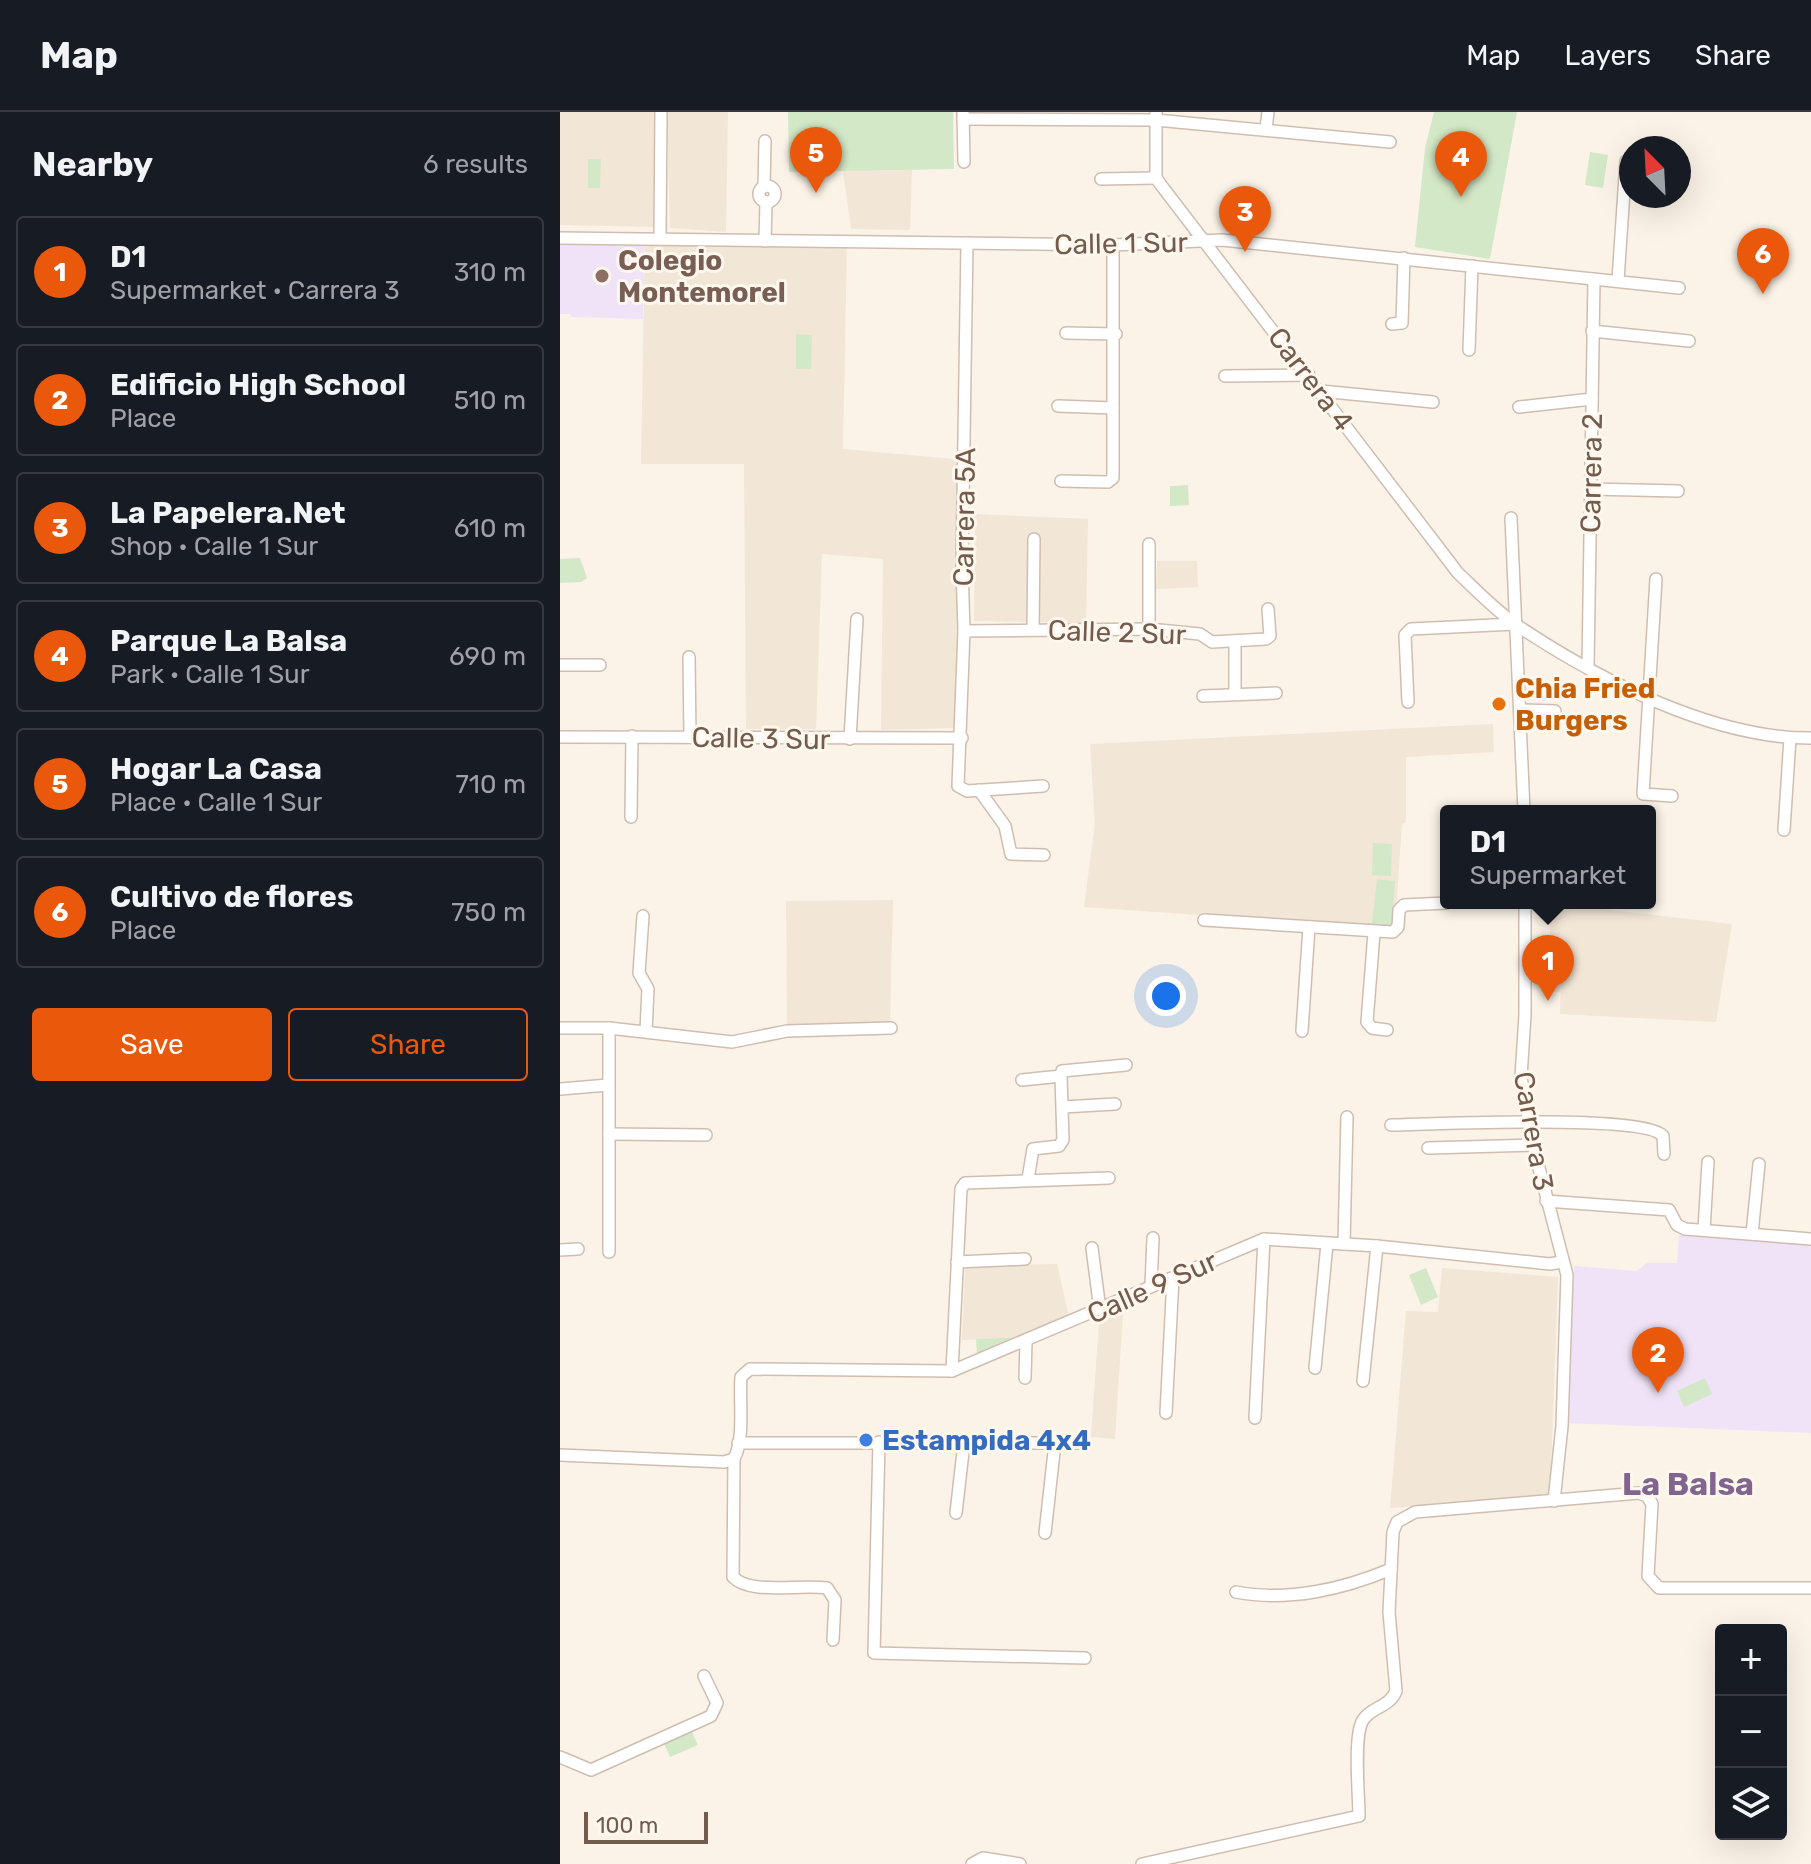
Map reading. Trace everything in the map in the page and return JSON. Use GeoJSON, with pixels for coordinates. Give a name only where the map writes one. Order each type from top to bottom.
{"type":"FeatureCollection","features":[{"type":"Feature","properties":{"kind":"street"},"geometry":{"type":"LineString","coordinates":[[660,239],[661,112]]}},
{"type":"Feature","properties":{"kind":"street"},"geometry":{"type":"LineString","coordinates":[[1266,129],[1268,112]]}},
{"type":"Feature","properties":{"kind":"street"},"geometry":{"type":"LineString","coordinates":[[964,162],[963,115],[1156,116],[1390,142]]}},
{"type":"Feature","properties":{"kind":"street"},"geometry":{"type":"LineString","coordinates":[[1101,179],[1156,178],[1156,116]]}},
{"type":"Feature","properties":{"kind":"street"},"geometry":{"type":"LineString","coordinates":[[765,141],[764,187],[771,187],[775,193],[773,200],[766,202],[765,241]]}},
{"type":"Feature","properties":{"kind":"street","name":"Carrera 4"},"geometry":{"type":"LineString","coordinates":[[1156,178],[1458,573],[1515,624]]}},
{"type":"Feature","properties":{"kind":"street"},"geometry":{"type":"LineString","coordinates":[[1618,280],[1623,208]]}},
{"type":"Feature","properties":{"kind":"street","name":"Calle 1 Sur"},"geometry":{"type":"LineString","coordinates":[[560,238],[660,239],[702,236],[765,241],[1113,245],[1222,240],[1679,288]]}},
{"type":"Feature","properties":{"kind":"street","name":"Carrera 5A"},"geometry":{"type":"LineString","coordinates":[[967,243],[960,484],[964,631],[958,786],[962,790],[979,790]]}},
{"type":"Feature","properties":{"kind":"street"},"geometry":{"type":"LineString","coordinates":[[1061,481],[1112,481],[1116,334],[1113,245]]}},
{"type":"Feature","properties":{"kind":"street"},"geometry":{"type":"LineString","coordinates":[[1392,324],[1402,323],[1404,258]]}},
{"type":"Feature","properties":{"kind":"street"},"geometry":{"type":"LineString","coordinates":[[1469,350],[1472,266]]}},
{"type":"Feature","properties":{"kind":"street","name":"Carrera 2"},"geometry":{"type":"LineString","coordinates":[[1588,667],[1594,279]]}},
{"type":"Feature","properties":{"kind":"street"},"geometry":{"type":"LineString","coordinates":[[1592,331],[1689,341]]}},
{"type":"Feature","properties":{"kind":"street"},"geometry":{"type":"LineString","coordinates":[[1066,333],[1116,334]]}},
{"type":"Feature","properties":{"kind":"street"},"geometry":{"type":"LineString","coordinates":[[1225,376],[1309,375]]}},
{"type":"Feature","properties":{"kind":"street"},"geometry":{"type":"LineString","coordinates":[[1321,391],[1433,402]]}},
{"type":"Feature","properties":{"kind":"street"},"geometry":{"type":"LineString","coordinates":[[1519,407],[1592,399]]}},
{"type":"Feature","properties":{"kind":"street"},"geometry":{"type":"LineString","coordinates":[[1058,406],[1113,408]]}},
{"type":"Feature","properties":{"kind":"street"},"geometry":{"type":"LineString","coordinates":[[1591,489],[1678,491]]}},
{"type":"Feature","properties":{"kind":"street"},"geometry":{"type":"LineString","coordinates":[[1511,518],[1524,805]]}},
{"type":"Feature","properties":{"kind":"street"},"geometry":{"type":"LineString","coordinates":[[1033,629],[1034,539]]}},
{"type":"Feature","properties":{"kind":"street"},"geometry":{"type":"LineString","coordinates":[[1149,544],[1149,629]]}},
{"type":"Feature","properties":{"kind":"street"},"geometry":{"type":"LineString","coordinates":[[1656,579],[1643,794],[1672,796]]}},
{"type":"Feature","properties":{"kind":"street","name":"Calle 2 Sur"},"geometry":{"type":"LineString","coordinates":[[964,631],[1149,629],[1200,634],[1212,642],[1268,639],[1268,609]]}},
{"type":"Feature","properties":{"kind":"street"},"geometry":{"type":"LineString","coordinates":[[850,739],[857,619]]}},
{"type":"Feature","properties":{"kind":"street"},"geometry":{"type":"LineString","coordinates":[[1408,702],[1405,635],[1411,629],[1515,624],[1588,667],[1651,697],[1758,734],[1811,738]]}},
{"type":"Feature","properties":{"kind":"street"},"geometry":{"type":"LineString","coordinates":[[1235,641],[1235,694]]}},
{"type":"Feature","properties":{"kind":"street"},"geometry":{"type":"LineString","coordinates":[[689,657],[690,737]]}},
{"type":"Feature","properties":{"kind":"street"},"geometry":{"type":"LineString","coordinates":[[560,665],[600,665]]}},
{"type":"Feature","properties":{"kind":"street"},"geometry":{"type":"LineString","coordinates":[[1203,696],[1276,693]]}},
{"type":"Feature","properties":{"kind":"street"},"geometry":{"type":"LineString","coordinates":[[1520,710],[1555,711]]}},
{"type":"Feature","properties":{"kind":"street"},"geometry":{"type":"LineString","coordinates":[[631,817],[632,736]]}},
{"type":"Feature","properties":{"kind":"street","name":"Calle 3 Sur"},"geometry":{"type":"LineString","coordinates":[[560,737],[962,738]]}},
{"type":"Feature","properties":{"kind":"street"},"geometry":{"type":"LineString","coordinates":[[1784,830],[1790,738]]}},
{"type":"Feature","properties":{"kind":"street"},"geometry":{"type":"LineString","coordinates":[[979,790],[1043,786]]}},
{"type":"Feature","properties":{"kind":"street"},"geometry":{"type":"LineString","coordinates":[[979,790],[1005,826],[1011,854],[1044,855]]}},
{"type":"Feature","properties":{"kind":"street"},"geometry":{"type":"LineString","coordinates":[[1204,920],[1374,933],[1396,930],[1399,910],[1404,905],[1440,903]]}},
{"type":"Feature","properties":{"kind":"street","name":"Carrera 3"},"geometry":{"type":"LineString","coordinates":[[1525,909],[1526,1002],[1521,1077],[1546,1201],[1567,1275],[1554,1501]]}},
{"type":"Feature","properties":{"kind":"street"},"geometry":{"type":"LineString","coordinates":[[643,916],[639,973],[648,989],[646,1031]]}},
{"type":"Feature","properties":{"kind":"street"},"geometry":{"type":"LineString","coordinates":[[1302,1031],[1309,927]]}},
{"type":"Feature","properties":{"kind":"street"},"geometry":{"type":"LineString","coordinates":[[1374,933],[1367,1022],[1372,1028],[1387,1030]]}},
{"type":"Feature","properties":{"kind":"street"},"geometry":{"type":"LineString","coordinates":[[560,1028],[646,1031],[732,1042],[787,1031],[891,1028]]}},
{"type":"Feature","properties":{"kind":"street"},"geometry":{"type":"LineString","coordinates":[[609,1028],[609,1252]]}},
{"type":"Feature","properties":{"kind":"street"},"geometry":{"type":"LineString","coordinates":[[1028,1179],[1033,1149],[1062,1144],[1062,1071],[1126,1065]]}},
{"type":"Feature","properties":{"kind":"street"},"geometry":{"type":"LineString","coordinates":[[1022,1080],[1061,1076]]}},
{"type":"Feature","properties":{"kind":"street"},"geometry":{"type":"LineString","coordinates":[[560,1089],[608,1085]]}},
{"type":"Feature","properties":{"kind":"street"},"geometry":{"type":"LineString","coordinates":[[1063,1107],[1115,1104]]}},
{"type":"Feature","properties":{"kind":"street"},"geometry":{"type":"LineString","coordinates":[[1344,1244],[1347,1117]]}},
{"type":"Feature","properties":{"kind":"street"},"geometry":{"type":"LineString","coordinates":[[1391,1125],[1529,1123],[1653,1128],[1663,1136],[1664,1154]]}},
{"type":"Feature","properties":{"kind":"street"},"geometry":{"type":"LineString","coordinates":[[609,1134],[706,1135]]}},
{"type":"Feature","properties":{"kind":"street"},"geometry":{"type":"LineString","coordinates":[[1428,1148],[1533,1145]]}},
{"type":"Feature","properties":{"kind":"street"},"geometry":{"type":"LineString","coordinates":[[1704,1230],[1708,1162]]}},
{"type":"Feature","properties":{"kind":"street"},"geometry":{"type":"LineString","coordinates":[[1752,1234],[1759,1164]]}},
{"type":"Feature","properties":{"kind":"street"},"geometry":{"type":"LineString","coordinates":[[952,1371],[961,1189],[965,1183],[1109,1178]]}},
{"type":"Feature","properties":{"kind":"street"},"geometry":{"type":"LineString","coordinates":[[1546,1201],[1669,1210],[1682,1228],[1811,1239]]}},
{"type":"Feature","properties":{"kind":"street"},"geometry":{"type":"LineString","coordinates":[[1151,1286],[1153,1238]]}},
{"type":"Feature","properties":{"kind":"street"},"geometry":{"type":"LineString","coordinates":[[1255,1418],[1264,1239]]}},
{"type":"Feature","properties":{"kind":"street","name":"Calle 9 Sur"},"geometry":{"type":"LineString","coordinates":[[738,1443],[741,1377],[750,1369],[952,1371],[1264,1239],[1377,1246],[1550,1264],[1561,1262]]}},
{"type":"Feature","properties":{"kind":"street"},"geometry":{"type":"LineString","coordinates":[[1315,1368],[1327,1244]]}},
{"type":"Feature","properties":{"kind":"street"},"geometry":{"type":"LineString","coordinates":[[1363,1381],[1377,1246]]}},
{"type":"Feature","properties":{"kind":"street"},"geometry":{"type":"LineString","coordinates":[[1092,1248],[1100,1310]]}},
{"type":"Feature","properties":{"kind":"street"},"geometry":{"type":"LineString","coordinates":[[560,1250],[578,1249]]}},
{"type":"Feature","properties":{"kind":"street"},"geometry":{"type":"LineString","coordinates":[[957,1262],[1025,1259]]}},
{"type":"Feature","properties":{"kind":"street"},"geometry":{"type":"LineString","coordinates":[[1166,1413],[1173,1278]]}},
{"type":"Feature","properties":{"kind":"street"},"geometry":{"type":"LineString","coordinates":[[1025,1378],[1026,1342]]}},
{"type":"Feature","properties":{"kind":"street"},"geometry":{"type":"LineString","coordinates":[[879,1442],[874,1653],[1085,1658]]}},
{"type":"Feature","properties":{"kind":"street"},"geometry":{"type":"LineString","coordinates":[[833,1640],[835,1600],[827,1588],[800,1585],[750,1588],[733,1577],[734,1459],[738,1443],[1079,1443]]}},
{"type":"Feature","properties":{"kind":"street"},"geometry":{"type":"LineString","coordinates":[[956,1513],[964,1443]]}},
{"type":"Feature","properties":{"kind":"street"},"geometry":{"type":"LineString","coordinates":[[1045,1533],[1055,1443]]}},
{"type":"Feature","properties":{"kind":"street"},"geometry":{"type":"LineString","coordinates":[[560,1455],[724,1462],[734,1459]]}},
{"type":"Feature","properties":{"kind":"street"},"geometry":{"type":"LineString","coordinates":[[1142,1864],[1359,1816],[1359,1729],[1367,1715],[1393,1699],[1396,1691],[1389,1612],[1393,1532],[1397,1522],[1415,1512],[1639,1493],[1647,1496],[1652,1504],[1648,1576],[1659,1588],[1811,1588]]}},
{"type":"Feature","properties":{"kind":"street"},"geometry":{"type":"LineString","coordinates":[[1236,1592],[1260,1597],[1305,1593],[1358,1583],[1391,1569]]}},
{"type":"Feature","properties":{"kind":"street"},"geometry":{"type":"LineString","coordinates":[[560,1757],[591,1770],[711,1716],[717,1703],[704,1676]]}},
{"type":"Feature","properties":{"kind":"street"},"geometry":{"type":"LineString","coordinates":[[972,1864],[983,1858],[1020,1864]]}},
{"type":"Feature","properties":{"kind":"shaded area"},"geometry":{"type":"Polygon","coordinates":[[[560,112],[658,112],[658,227],[560,225],[560,112]]]}},
{"type":"Feature","properties":{"kind":"shaded area"},"geometry":{"type":"Polygon","coordinates":[[[667,112],[728,112],[726,232],[670,228],[667,112]]]}},
{"type":"Feature","properties":{"kind":"shaded area"},"geometry":{"type":"Polygon","coordinates":[[[912,170],[910,230],[851,229],[843,171],[912,170]]]}},
{"type":"Feature","properties":{"kind":"shaded area","name":"Colegio Montemorel"},"geometry":{"type":"Polygon","coordinates":[[[560,238],[645,239],[643,319],[560,314],[560,238]]]}},
{"type":"Feature","properties":{"kind":"shaded area"},"geometry":{"type":"Polygon","coordinates":[[[645,239],[847,242],[843,449],[965,460],[956,728],[881,730],[883,559],[822,554],[816,729],[746,729],[744,464],[641,464],[645,239]]]}},
{"type":"Feature","properties":{"kind":"shaded area"},"geometry":{"type":"Polygon","coordinates":[[[975,514],[1088,519],[1086,623],[974,621],[975,514]]]}},
{"type":"Feature","properties":{"kind":"shaded area"},"geometry":{"type":"Polygon","coordinates":[[[1157,561],[1197,561],[1198,587],[1156,589],[1157,561]]]}},
{"type":"Feature","properties":{"kind":"shaded area"},"geometry":{"type":"Polygon","coordinates":[[[1493,724],[1494,752],[1406,757],[1406,822],[1402,824],[1395,925],[1390,928],[1084,907],[1095,823],[1090,744],[1493,724]]]}},
{"type":"Feature","properties":{"kind":"shaded area"},"geometry":{"type":"Polygon","coordinates":[[[893,900],[890,1024],[787,1027],[786,901],[893,900]]]}},
{"type":"Feature","properties":{"kind":"shaded area"},"geometry":{"type":"Polygon","coordinates":[[[1550,909],[1602,909],[1732,924],[1716,1022],[1560,1014],[1562,935],[1550,935],[1550,909]]]}},
{"type":"Feature","properties":{"kind":"shaded area"},"geometry":{"type":"Polygon","coordinates":[[[1550,935],[1563,935],[1560,992],[1550,991],[1550,935]]]}},
{"type":"Feature","properties":{"kind":"shaded area"},"geometry":{"type":"Polygon","coordinates":[[[1679,1235],[1811,1242],[1811,1433],[1566,1423],[1574,1266],[1637,1271],[1647,1263],[1677,1263],[1679,1235]]]}},
{"type":"Feature","properties":{"kind":"shaded area"},"geometry":{"type":"Polygon","coordinates":[[[1057,1264],[1069,1317],[1021,1337],[962,1340],[965,1266],[1057,1264]]]}},
{"type":"Feature","properties":{"kind":"shaded area"},"geometry":{"type":"Polygon","coordinates":[[[1442,1268],[1558,1277],[1550,1498],[1390,1508],[1406,1311],[1438,1312],[1442,1268]]]}},
{"type":"Feature","properties":{"kind":"shaded area"},"geometry":{"type":"Polygon","coordinates":[[[1123,1313],[1115,1439],[1091,1437],[1099,1322],[1123,1313]]]}},
{"type":"Feature","properties":{"kind":"green space"},"geometry":{"type":"Polygon","coordinates":[[[788,112],[953,112],[954,169],[789,172],[788,112]]]}},
{"type":"Feature","properties":{"kind":"green space"},"geometry":{"type":"Polygon","coordinates":[[[1434,112],[1517,112],[1490,259],[1415,247],[1425,148],[1434,112]]]}},
{"type":"Feature","properties":{"kind":"green space"},"geometry":{"type":"Polygon","coordinates":[[[1590,152],[1608,155],[1603,188],[1585,185],[1590,152]]]}},
{"type":"Feature","properties":{"kind":"green space"},"geometry":{"type":"Polygon","coordinates":[[[588,159],[601,159],[600,188],[588,188],[588,159]]]}},
{"type":"Feature","properties":{"kind":"green space"},"geometry":{"type":"Polygon","coordinates":[[[796,334],[812,335],[811,369],[796,369],[796,334]]]}},
{"type":"Feature","properties":{"kind":"green space"},"geometry":{"type":"Polygon","coordinates":[[[1188,485],[1189,505],[1170,506],[1170,486],[1188,485]]]}},
{"type":"Feature","properties":{"kind":"green space"},"geometry":{"type":"Polygon","coordinates":[[[580,558],[587,578],[581,582],[560,583],[560,559],[580,558]]]}},
{"type":"Feature","properties":{"kind":"green space"},"geometry":{"type":"Polygon","coordinates":[[[1373,843],[1392,844],[1391,876],[1372,875],[1373,843]]]}},
{"type":"Feature","properties":{"kind":"green space"},"geometry":{"type":"Polygon","coordinates":[[[1377,879],[1395,881],[1392,925],[1372,924],[1377,879]]]}},
{"type":"Feature","properties":{"kind":"green space"},"geometry":{"type":"Polygon","coordinates":[[[1426,1268],[1438,1297],[1421,1305],[1409,1275],[1426,1268]]]}},
{"type":"Feature","properties":{"kind":"green space"},"geometry":{"type":"Polygon","coordinates":[[[1021,1337],[977,1355],[976,1339],[1021,1337]]]}},
{"type":"Feature","properties":{"kind":"green space"},"geometry":{"type":"Polygon","coordinates":[[[1705,1378],[1712,1394],[1684,1407],[1677,1391],[1705,1378]]]}},
{"type":"Feature","properties":{"kind":"green space"},"geometry":{"type":"Polygon","coordinates":[[[690,1728],[698,1745],[670,1757],[663,1741],[690,1728]]]}},
{"type":"Feature","properties":{"kind":"place","name":"Hogar La Casa"},"geometry":{"type":"Point","coordinates":[816,193]}},
{"type":"Feature","properties":{"kind":"place","name":"Parque La Balsa"},"geometry":{"type":"Point","coordinates":[1461,197]}},
{"type":"Feature","properties":{"kind":"place","name":"La Papelera.Net"},"geometry":{"type":"Point","coordinates":[1245,252]}},
{"type":"Feature","properties":{"kind":"place","name":"Colegio Montemorel"},"geometry":{"type":"Point","coordinates":[602,276]}},
{"type":"Feature","properties":{"kind":"place","name":"Cultivo de flores"},"geometry":{"type":"Point","coordinates":[1763,294]}},
{"type":"Feature","properties":{"kind":"place","name":"Chia Fried Burgers"},"geometry":{"type":"Point","coordinates":[1499,704]}},
{"type":"Feature","properties":{"kind":"place","name":"D1"},"geometry":{"type":"Point","coordinates":[1548,1001]}},
{"type":"Feature","properties":{"kind":"place","name":"Edificio High School"},"geometry":{"type":"Point","coordinates":[1658,1393]}},
{"type":"Feature","properties":{"kind":"place","name":"Estampida 4x4"},"geometry":{"type":"Point","coordinates":[866,1440]}},
{"type":"Feature","properties":{"kind":"district","name":"La Balsa"},"geometry":{"type":"Point","coordinates":[1688,1484]}}]}
